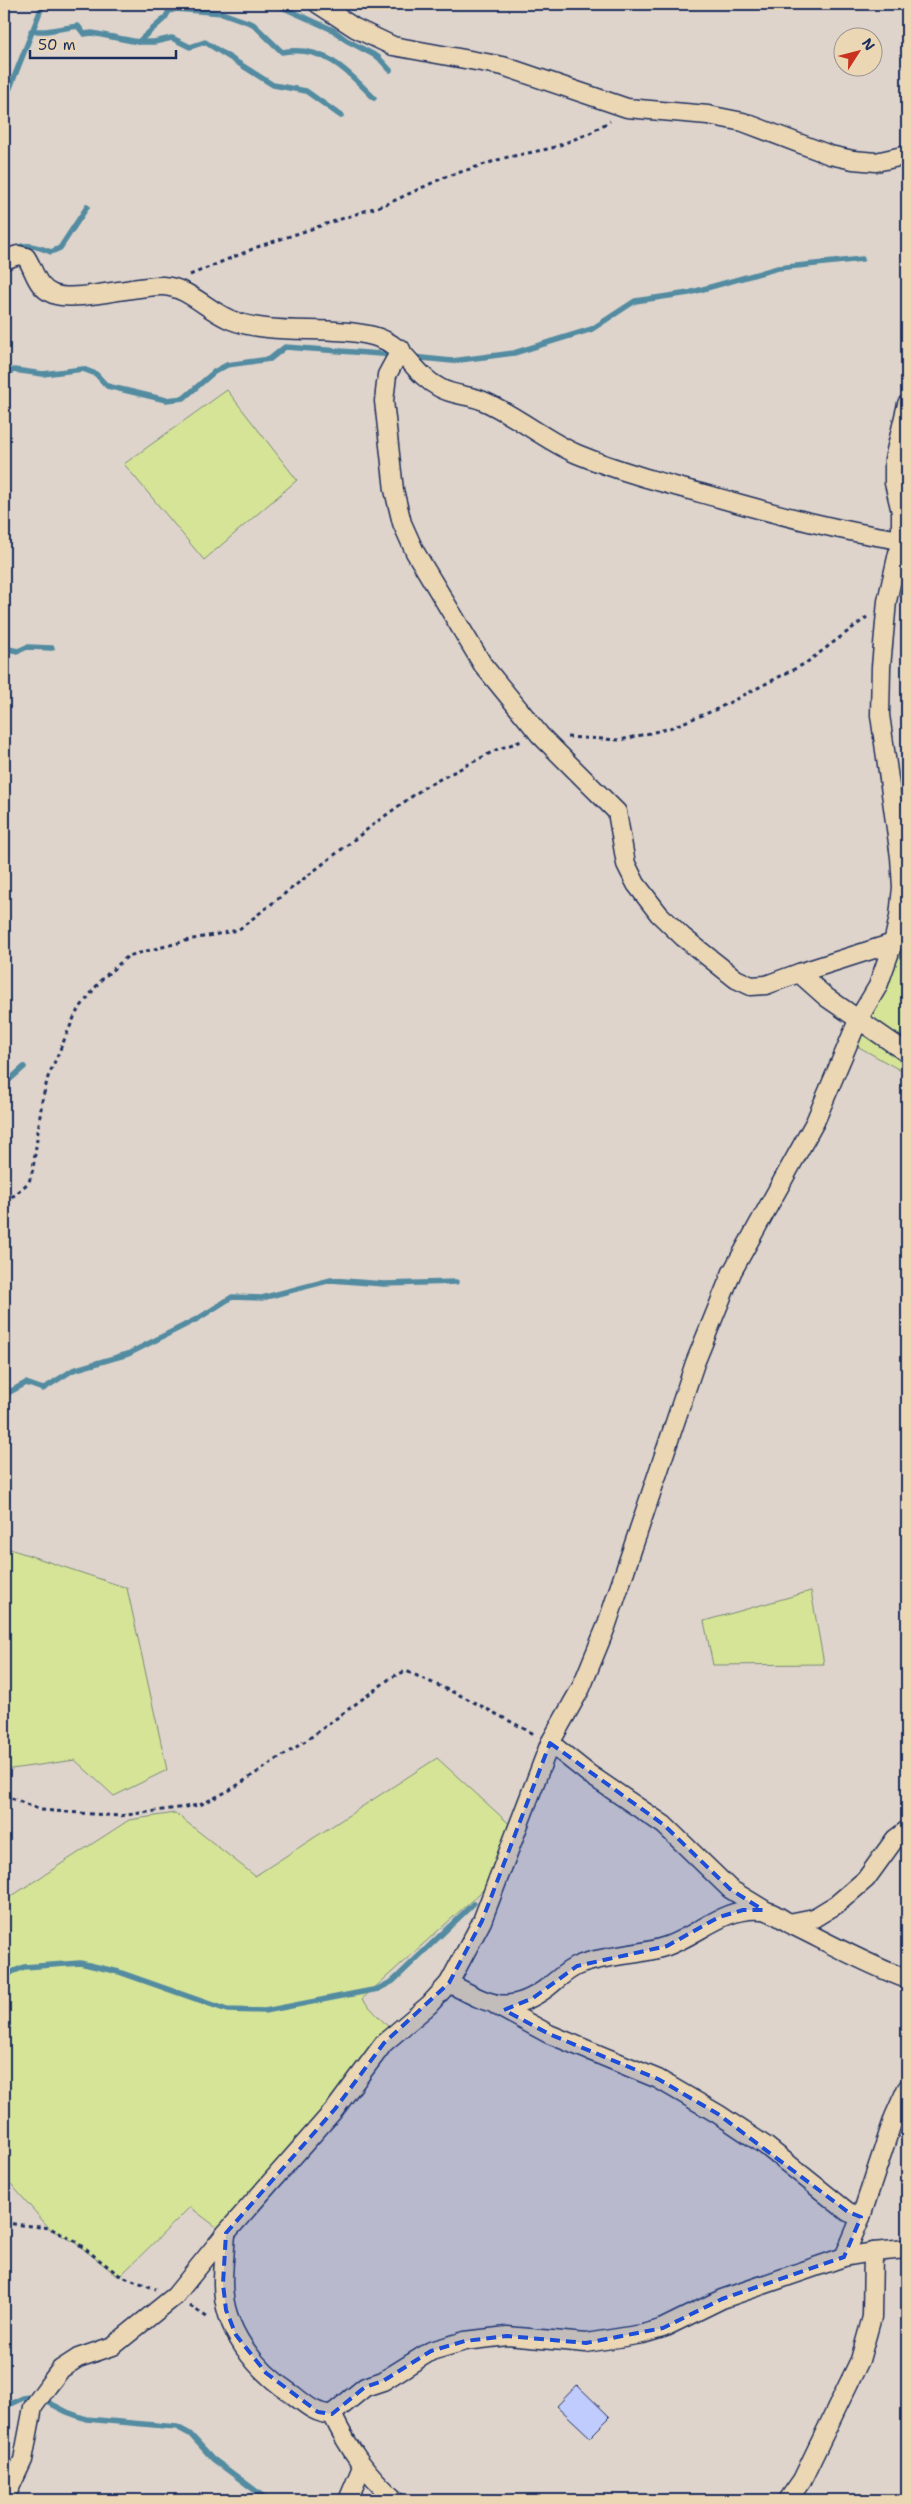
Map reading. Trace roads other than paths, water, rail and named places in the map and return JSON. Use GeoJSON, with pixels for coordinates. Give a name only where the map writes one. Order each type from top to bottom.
{"type":"FeatureCollection","features":[{"type":"Feature","properties":{"kind":"street"},"geometry":{"type":"LineString","coordinates":[[318,4],[355,28],[393,46],[503,66],[627,108],[708,115],[743,122],[830,155],[853,160],[876,162],[907,155]]}},
{"type":"Feature","properties":{"kind":"street"},"geometry":{"type":"LineString","coordinates":[[4,260],[18,255],[26,257],[40,285],[57,295],[77,296],[164,286],[192,296],[230,320],[251,325],[352,332],[374,336],[401,350],[414,367],[440,388],[480,400],[575,453],[636,476],[732,502],[848,532],[901,540]]}},
{"type":"Feature","properties":{"kind":"street"},"geometry":{"type":"LineString","coordinates":[[401,350],[387,375],[384,401],[394,490],[402,523],[415,552],[483,665],[540,736],[617,812],[626,864],[636,884],[659,914],[682,937],[736,979],[751,986],[766,986],[799,973],[893,943]]}},
{"type":"Feature","properties":{"kind":"street"},"geometry":{"type":"LineString","coordinates":[[4,2500],[23,2460],[33,2407],[62,2369],[96,2350],[113,2346],[175,2296],[226,2233],[335,2109],[384,2043],[429,2005],[449,1984],[482,1922],[550,1743],[581,1688],[606,1627],[695,1363],[732,1272],[815,1122],[859,1018],[878,986],[893,943],[899,917],[902,887],[900,857],[880,715],[881,667],[888,601],[901,540],[901,512],[894,483],[894,459],[907,404]]}},
{"type":"Feature","properties":{"kind":"street"},"geometry":{"type":"LineString","coordinates":[[799,973],[826,997],[907,1053]]}},
{"type":"Feature","properties":{"kind":"street"},"geometry":{"type":"LineString","coordinates":[[550,1743],[589,1774],[664,1825],[730,1889],[763,1910],[856,1957],[907,1979]]}},
{"type":"Feature","properties":{"kind":"street"},"geometry":{"type":"LineString","coordinates":[[789,1923],[814,1918],[837,1904],[866,1878],[895,1839],[907,1830]]}},
{"type":"Feature","properties":{"kind":"street"},"geometry":{"type":"LineString","coordinates":[[498,2006],[521,2003],[533,1998],[577,1966],[602,1958],[666,1946],[719,1917],[743,1910],[763,1910]]}},
{"type":"Feature","properties":{"kind":"street"},"geometry":{"type":"LineString","coordinates":[[449,1984],[486,2003],[498,2006],[549,2034],[658,2078],[766,2146],[839,2205],[861,2217]]}},
{"type":"Feature","properties":{"kind":"street"},"geometry":{"type":"LineString","coordinates":[[844,2257],[861,2217],[894,2117],[907,2088]]}},
{"type":"Feature","properties":{"kind":"street"},"geometry":{"type":"LineString","coordinates":[[226,2233],[223,2284],[226,2310],[236,2335],[266,2373],[280,2385],[318,2412],[332,2414],[365,2387],[383,2382],[431,2351],[465,2341],[507,2336],[586,2343],[643,2334],[663,2328],[722,2299],[844,2257],[907,2249]]}},
{"type":"Feature","properties":{"kind":"street"},"geometry":{"type":"LineString","coordinates":[[788,2500],[802,2480],[860,2360],[872,2317],[873,2252]]}},
{"type":"Feature","properties":{"kind":"street"},"geometry":{"type":"LineString","coordinates":[[332,2414],[345,2442],[362,2467],[395,2500]]}},
{"type":"Feature","properties":{"kind":"street"},"geometry":{"type":"LineString","coordinates":[[348,2500],[362,2467]]}},
{"type":"Feature","properties":{"kind":"waterway"},"geometry":{"type":"LineString","coordinates":[[4,103],[43,4]]}},
{"type":"Feature","properties":{"kind":"waterway"},"geometry":{"type":"LineString","coordinates":[[31,31],[46,31],[78,26],[84,34],[92,33],[138,42],[165,18],[173,4]]}},
{"type":"Feature","properties":{"kind":"waterway"},"geometry":{"type":"LineString","coordinates":[[275,4],[333,30],[346,40],[378,57],[390,70]]}},
{"type":"Feature","properties":{"kind":"waterway"},"geometry":{"type":"LineString","coordinates":[[169,11],[176,9],[222,13],[253,24],[282,52],[310,52],[333,62],[344,69],[374,98]]}},
{"type":"Feature","properties":{"kind":"waterway"},"geometry":{"type":"LineString","coordinates":[[138,42],[154,42],[172,38],[190,47],[205,42],[273,85],[306,91],[341,116]]}},
{"type":"Feature","properties":{"kind":"waterway"},"geometry":{"type":"LineString","coordinates":[[10,251],[25,246],[51,252],[60,248],[87,207]]}},
{"type":"Feature","properties":{"kind":"waterway"},"geometry":{"type":"LineString","coordinates":[[412,357],[452,361],[514,353],[592,329],[635,301],[689,293],[778,268],[862,259]]}},
{"type":"Feature","properties":{"kind":"waterway"},"geometry":{"type":"LineString","coordinates":[[4,374],[14,370],[43,374],[83,369],[96,374],[107,386],[166,400],[184,398],[214,372],[227,365],[270,359],[285,347],[395,355]]}},
{"type":"Feature","properties":{"kind":"waterway"},"geometry":{"type":"LineString","coordinates":[[4,648],[18,651],[27,647],[52,648]]}},
{"type":"Feature","properties":{"kind":"waterway"},"geometry":{"type":"LineString","coordinates":[[4,1082],[7,1082],[24,1067]]}},
{"type":"Feature","properties":{"kind":"waterway"},"geometry":{"type":"LineString","coordinates":[[4,1395],[26,1383],[43,1389],[73,1370],[128,1354],[199,1318],[232,1297],[262,1298],[331,1280],[384,1284],[456,1282]]}},
{"type":"Feature","properties":{"kind":"waterway"},"geometry":{"type":"LineString","coordinates":[[4,1979],[12,1972],[24,1967],[80,1963],[119,1972],[227,2010],[265,2011],[378,1989],[393,1981],[473,1904]]}},
{"type":"Feature","properties":{"kind":"waterway"},"geometry":{"type":"LineString","coordinates":[[4,2407],[23,2398],[36,2396],[67,2412],[86,2419],[177,2427],[190,2434],[213,2459],[268,2500]]}}]}
